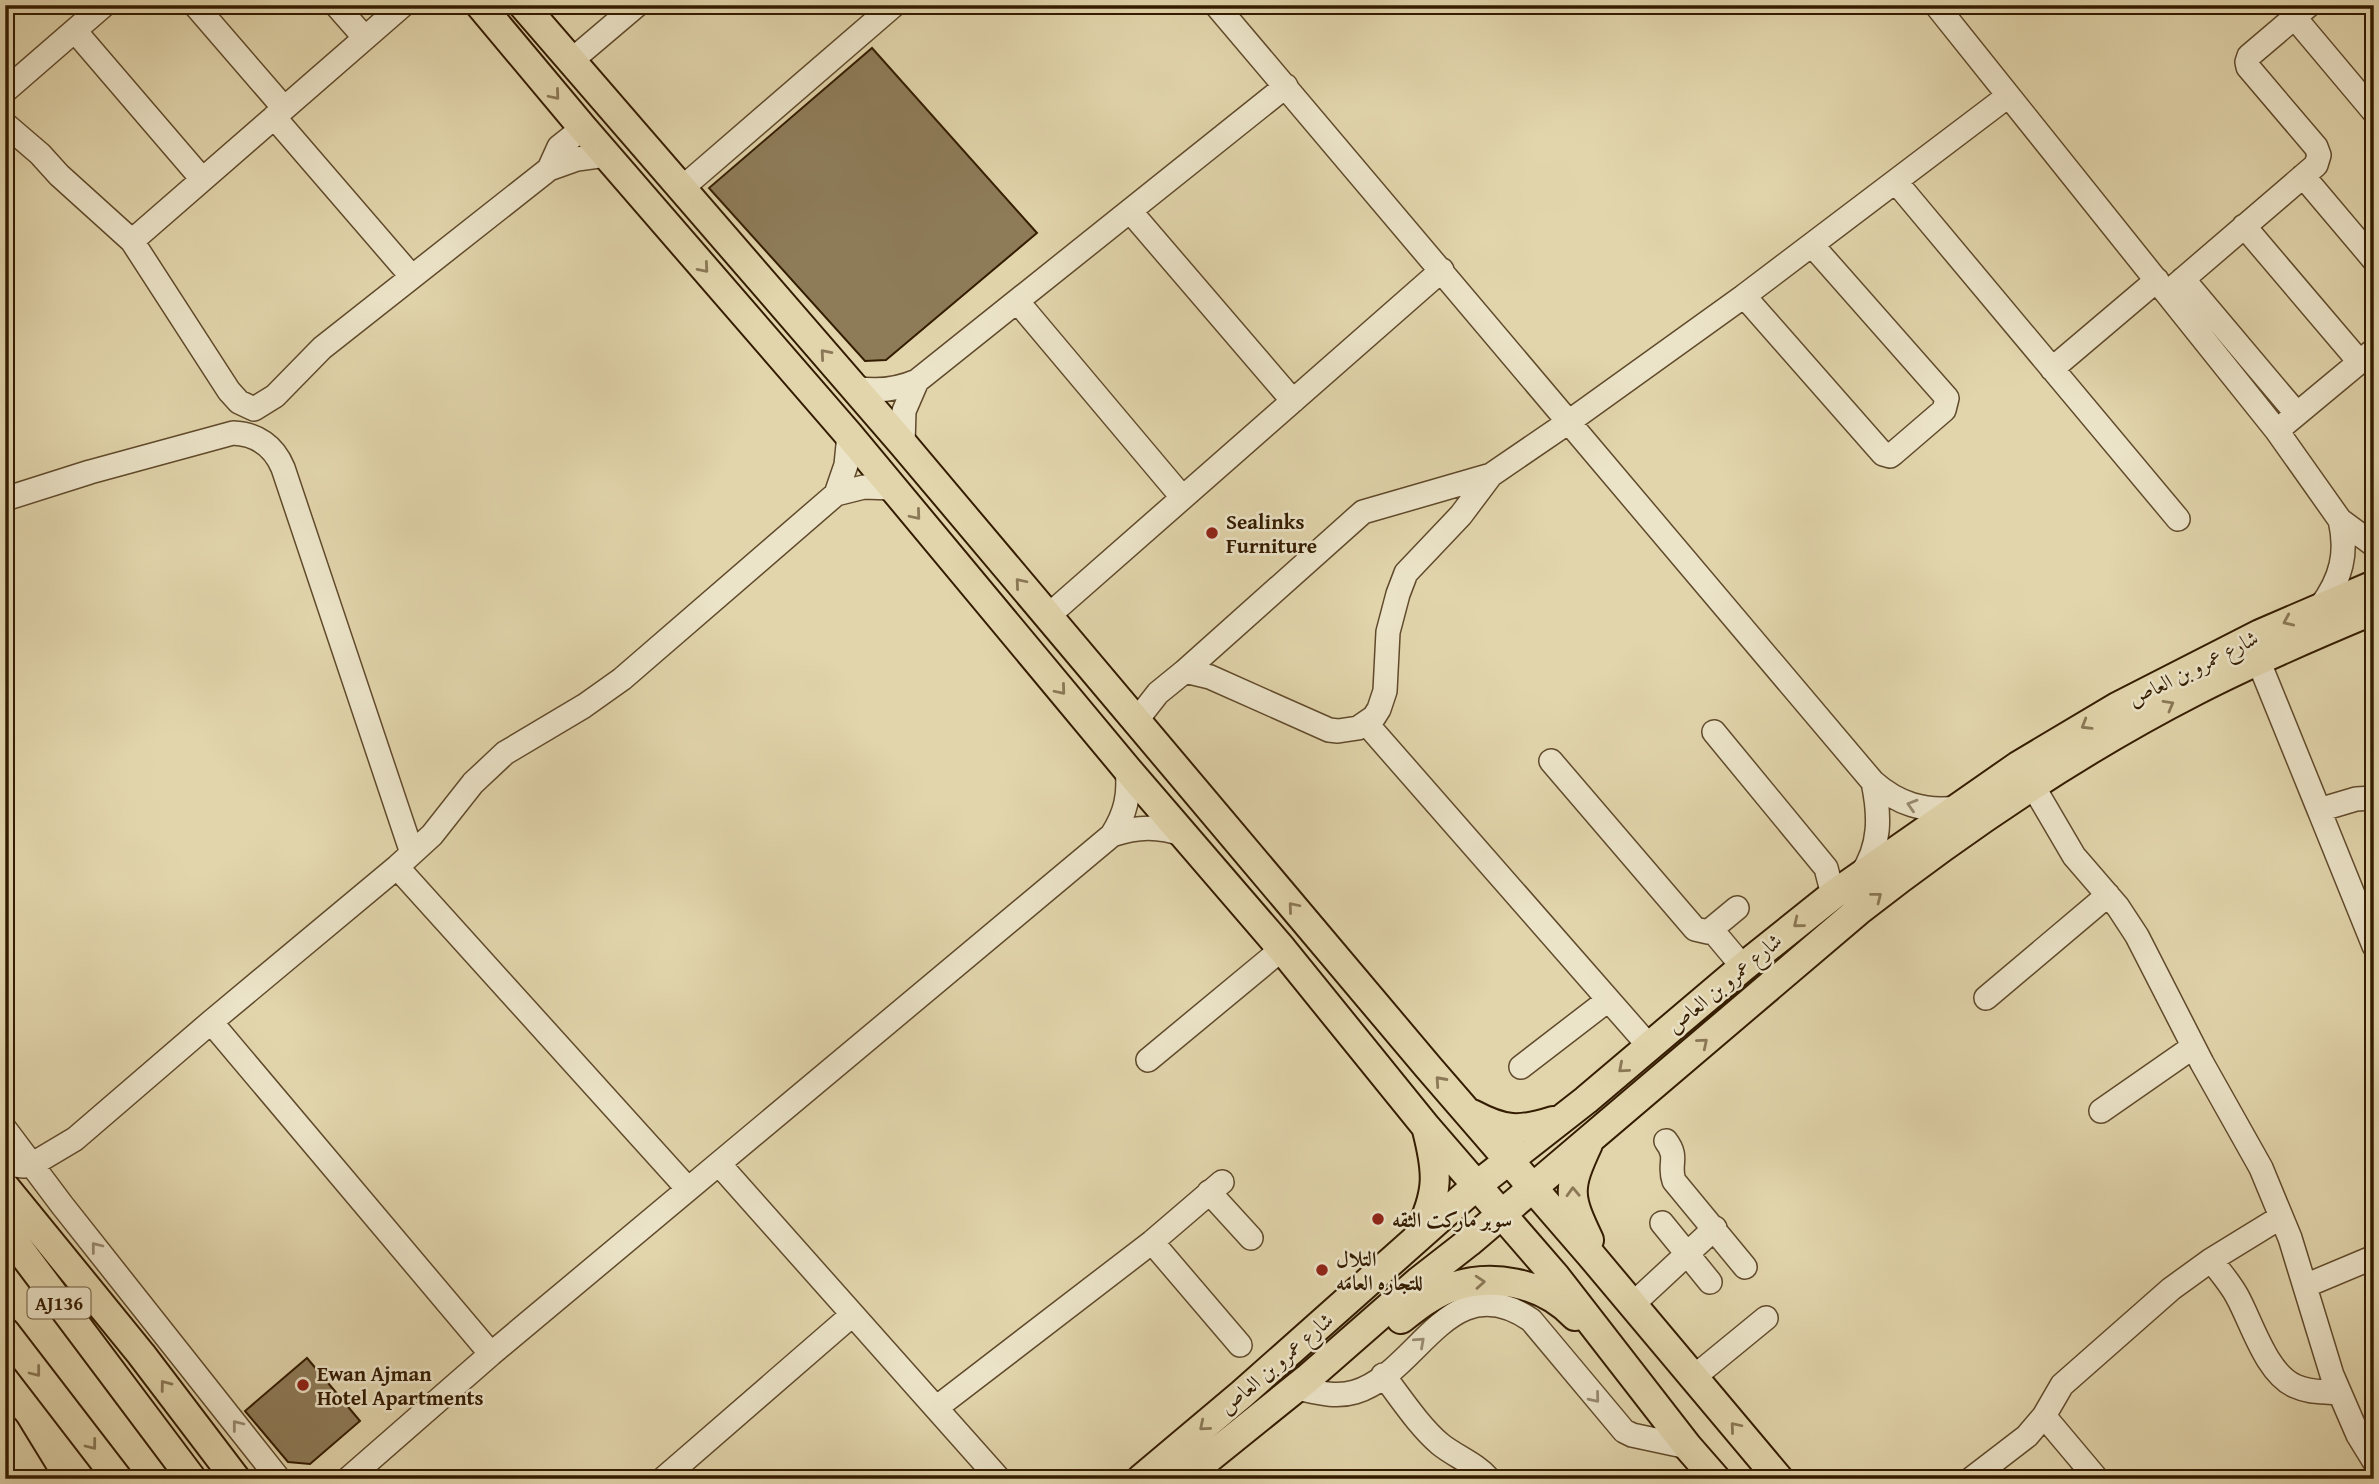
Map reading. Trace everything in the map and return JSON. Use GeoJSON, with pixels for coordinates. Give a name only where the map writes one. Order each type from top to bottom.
{"type":"FeatureCollection","features":[{"type":"Feature","properties":{"kind":"main road"},"geometry":{"type":"LineString","coordinates":[[480,5],[849,435],[1127,769],[1282,949],[1427,1128],[1580,1306],[1688,1447],[1716,1479]]}},
{"type":"Feature","properties":{"kind":"main road"},"geometry":{"type":"LineString","coordinates":[[498,5],[542,57],[556,62],[571,61]]}},
{"type":"Feature","properties":{"kind":"main road"},"geometry":{"type":"LineString","coordinates":[[523,5],[903,444],[1779,1479]]}},
{"type":"Feature","properties":{"kind":"main road"},"geometry":{"type":"LineString","coordinates":[[583,128],[610,131],[659,179],[681,189]]}},
{"type":"Feature","properties":{"kind":"main road","name":"شارع عمرو بن العاص"},"geometry":{"type":"LineString","coordinates":[[1141,1479],[1242,1394],[1476,1186],[1566,1116],[1833,895],[2018,766],[2117,707],[2186,670],[2320,606],[2374,585]]}},
{"type":"Feature","properties":{"kind":"main road","name":"شارع عمرو بن العاص"},"geometry":{"type":"LineString","coordinates":[[1183,1479],[1306,1380],[1419,1280],[1533,1188],[1858,911],[1925,859],[2032,786],[2155,713],[2258,660],[2374,610]]}},
{"type":"Feature","properties":{"kind":"main road"},"geometry":{"type":"LineString","coordinates":[[1470,1113],[1490,1124],[1514,1129],[1534,1127],[1566,1116]]}},
{"type":"Feature","properties":{"kind":"main road"},"geometry":{"type":"LineString","coordinates":[[1415,1240],[1432,1207],[1434,1195],[1434,1159],[1427,1128]]}},
{"type":"Feature","properties":{"kind":"main road"},"geometry":{"type":"LineString","coordinates":[[1590,1140],[1571,1184],[1571,1196],[1580,1220],[1609,1276]]}},
{"type":"Feature","properties":{"kind":"main road"},"geometry":{"type":"LineString","coordinates":[[5,1186],[141,1354],[236,1479]]}},
{"type":"Feature","properties":{"kind":"main road","name":"AJ136"},"geometry":{"type":"LineString","coordinates":[[5,1230],[192,1479]]}},
{"type":"Feature","properties":{"kind":"main road"},"geometry":{"type":"LineString","coordinates":[[1306,1380],[1363,1349],[1430,1297],[1464,1283],[1501,1281],[1536,1290],[1568,1309],[1641,1397],[1659,1410]]}},
{"type":"Feature","properties":{"kind":"main road","name":"AJ136"},"geometry":{"type":"LineString","coordinates":[[5,1332],[118,1479]]}},
{"type":"Feature","properties":{"kind":"main road"},"geometry":{"type":"LineString","coordinates":[[5,1430],[30,1471]]}},
{"type":"Feature","properties":{"kind":"street"},"geometry":{"type":"LineString","coordinates":[[5,91],[104,5]]}},
{"type":"Feature","properties":{"kind":"street"},"geometry":{"type":"LineString","coordinates":[[195,5],[412,277]]}},
{"type":"Feature","properties":{"kind":"street"},"geometry":{"type":"LineString","coordinates":[[336,5],[365,38]]}},
{"type":"Feature","properties":{"kind":"street"},"geometry":{"type":"LineString","coordinates":[[132,241],[403,5]]}},
{"type":"Feature","properties":{"kind":"street"},"geometry":{"type":"LineString","coordinates":[[571,61],[637,5]]}},
{"type":"Feature","properties":{"kind":"street"},"geometry":{"type":"LineString","coordinates":[[681,189],[894,5]]}},
{"type":"Feature","properties":{"kind":"street"},"geometry":{"type":"LineString","coordinates":[[1216,5],[1873,782],[1898,800],[1912,806],[1927,809],[1957,808]]}},
{"type":"Feature","properties":{"kind":"street"},"geometry":{"type":"LineString","coordinates":[[1936,5],[2008,96],[2169,284],[2340,520],[2374,545]]}},
{"type":"Feature","properties":{"kind":"street"},"geometry":{"type":"LineString","coordinates":[[2052,369],[2169,284],[2244,226],[2316,165],[2318,151],[2248,67],[2247,62],[2249,57],[2302,11],[2369,96]]}},
{"type":"Feature","properties":{"kind":"street"},"geometry":{"type":"LineString","coordinates":[[75,31],[202,180]]}},
{"type":"Feature","properties":{"kind":"street"},"geometry":{"type":"LineString","coordinates":[[855,388],[880,391],[917,381],[1286,86]]}},
{"type":"Feature","properties":{"kind":"street"},"geometry":{"type":"LineString","coordinates":[[1136,721],[1158,693],[1363,512],[1491,475],[1744,296],[2008,96]]}},
{"type":"Feature","properties":{"kind":"street"},"geometry":{"type":"LineString","coordinates":[[5,124],[132,241],[229,391],[239,402],[254,409]]}},
{"type":"Feature","properties":{"kind":"street"},"geometry":{"type":"LineString","coordinates":[[548,169],[559,147],[583,128]]}},
{"type":"Feature","properties":{"kind":"street"},"geometry":{"type":"LineString","coordinates":[[254,409],[275,396],[322,348],[548,169],[577,159],[606,155]]}},
{"type":"Feature","properties":{"kind":"street"},"geometry":{"type":"LineString","coordinates":[[2303,176],[2374,260]]}},
{"type":"Feature","properties":{"kind":"street"},"geometry":{"type":"LineString","coordinates":[[1896,182],[2178,519]]}},
{"type":"Feature","properties":{"kind":"street"},"geometry":{"type":"LineString","coordinates":[[1130,211],[1293,401]]}},
{"type":"Feature","properties":{"kind":"street"},"geometry":{"type":"LineString","coordinates":[[2244,226],[2363,351]]}},
{"type":"Feature","properties":{"kind":"street"},"geometry":{"type":"LineString","coordinates":[[1744,296],[1883,454],[1890,456],[1894,453],[1944,410],[1947,398],[1812,245]]}},
{"type":"Feature","properties":{"kind":"street"},"geometry":{"type":"LineString","coordinates":[[1048,616],[1442,270]]}},
{"type":"Feature","properties":{"kind":"street"},"geometry":{"type":"LineString","coordinates":[[2169,284],[2293,409]]}},
{"type":"Feature","properties":{"kind":"street"},"geometry":{"type":"LineString","coordinates":[[1017,301],[1182,498]]}},
{"type":"Feature","properties":{"kind":"street"},"geometry":{"type":"LineString","coordinates":[[2277,430],[2293,409],[2363,351],[2374,334]]}},
{"type":"Feature","properties":{"kind":"street"},"geometry":{"type":"LineString","coordinates":[[903,444],[904,411],[917,381]]}},
{"type":"Feature","properties":{"kind":"street"},"geometry":{"type":"LineString","coordinates":[[251,436],[254,409]]}},
{"type":"Feature","properties":{"kind":"street"},"geometry":{"type":"LineString","coordinates":[[5,499],[90,472],[233,433],[264,441],[272,449],[283,468],[404,860],[688,1189]]}},
{"type":"Feature","properties":{"kind":"street"},"geometry":{"type":"LineString","coordinates":[[836,494],[846,465],[849,435]]}},
{"type":"Feature","properties":{"kind":"street"},"geometry":{"type":"LineString","coordinates":[[1185,671],[1210,677],[1328,730],[1348,730],[1366,723],[1379,709],[1383,700],[1388,632],[1406,573],[1461,515],[1491,475]]}},
{"type":"Feature","properties":{"kind":"street"},"geometry":{"type":"LineString","coordinates":[[5,1164],[33,1164],[75,1139],[404,860],[447,819],[473,783],[505,753],[584,706],[622,679],[836,494],[864,487],[893,488]]}},
{"type":"Feature","properties":{"kind":"street"},"geometry":{"type":"LineString","coordinates":[[2320,606],[2340,575],[2344,538],[2340,520]]}},
{"type":"Feature","properties":{"kind":"street"},"geometry":{"type":"LineString","coordinates":[[2258,660],[2374,946]]}},
{"type":"Feature","properties":{"kind":"street"},"geometry":{"type":"LineString","coordinates":[[1366,723],[1648,1046]]}},
{"type":"Feature","properties":{"kind":"street"},"geometry":{"type":"LineString","coordinates":[[1714,732],[1826,868],[1833,895]]}},
{"type":"Feature","properties":{"kind":"street"},"geometry":{"type":"LineString","coordinates":[[1551,761],[1695,929],[1704,932],[1712,930],[1737,908]]}},
{"type":"Feature","properties":{"kind":"street"},"geometry":{"type":"LineString","coordinates":[[348,1479],[491,1354],[1112,835],[1127,803],[1127,769]]}},
{"type":"Feature","properties":{"kind":"street"},"geometry":{"type":"LineString","coordinates":[[1861,875],[1871,861],[1877,841],[1879,822],[1873,782]]}},
{"type":"Feature","properties":{"kind":"street"},"geometry":{"type":"LineString","coordinates":[[2032,786],[2074,856],[2108,895],[2137,936],[2193,1046],[2261,1168],[2305,1286],[2339,1393],[2358,1435],[2374,1461]]}},
{"type":"Feature","properties":{"kind":"street"},"geometry":{"type":"LineString","coordinates":[[2319,810],[2342,802],[2374,798]]}},
{"type":"Feature","properties":{"kind":"street"},"geometry":{"type":"LineString","coordinates":[[1112,835],[1148,827],[1185,835]]}},
{"type":"Feature","properties":{"kind":"street"},"geometry":{"type":"LineString","coordinates":[[1986,998],[2108,895]]}},
{"type":"Feature","properties":{"kind":"street"},"geometry":{"type":"LineString","coordinates":[[1712,930],[1743,967]]}},
{"type":"Feature","properties":{"kind":"street"},"geometry":{"type":"LineString","coordinates":[[1148,1060],[1282,949]]}},
{"type":"Feature","properties":{"kind":"street"},"geometry":{"type":"LineString","coordinates":[[1521,1067],[1608,1000]]}},
{"type":"Feature","properties":{"kind":"street"},"geometry":{"type":"LineString","coordinates":[[211,1022],[491,1354]]}},
{"type":"Feature","properties":{"kind":"street"},"geometry":{"type":"LineString","coordinates":[[2101,1111],[2193,1046]]}},
{"type":"Feature","properties":{"kind":"street"},"geometry":{"type":"LineString","coordinates":[[5,1129],[279,1479]]}},
{"type":"Feature","properties":{"kind":"street"},"geometry":{"type":"LineString","coordinates":[[62,1205],[57,1177],[66,1150],[75,1139]]}},
{"type":"Feature","properties":{"kind":"street"},"geometry":{"type":"LineString","coordinates":[[1666,1141],[1674,1156],[1671,1174],[1674,1181],[1745,1267]]}},
{"type":"Feature","properties":{"kind":"street"},"geometry":{"type":"LineString","coordinates":[[719,1164],[999,1479]]}},
{"type":"Feature","properties":{"kind":"street"},"geometry":{"type":"LineString","coordinates":[[936,1408],[1152,1242],[1215,1187],[1251,1238]]}},
{"type":"Feature","properties":{"kind":"street"},"geometry":{"type":"LineString","coordinates":[[1971,1479],[2027,1436],[2073,1374],[2171,1289],[2281,1217]]}},
{"type":"Feature","properties":{"kind":"street"},"geometry":{"type":"LineString","coordinates":[[1662,1223],[1710,1282]]}},
{"type":"Feature","properties":{"kind":"street"},"geometry":{"type":"LineString","coordinates":[[1632,1305],[1715,1228]]}},
{"type":"Feature","properties":{"kind":"street"},"geometry":{"type":"LineString","coordinates":[[1152,1242],[1240,1345]]}},
{"type":"Feature","properties":{"kind":"street"},"geometry":{"type":"LineString","coordinates":[[2305,1286],[2374,1258]]}},
{"type":"Feature","properties":{"kind":"street"},"geometry":{"type":"LineString","coordinates":[[2211,1261],[2236,1294],[2269,1360],[2280,1376],[2298,1388],[2339,1393]]}},
{"type":"Feature","properties":{"kind":"street"},"geometry":{"type":"LineString","coordinates":[[1306,1380],[1331,1395],[1364,1388],[1383,1376],[1456,1312],[1481,1305],[1508,1307],[1520,1312],[1540,1329],[1624,1431],[1688,1447]]}},
{"type":"Feature","properties":{"kind":"street"},"geometry":{"type":"LineString","coordinates":[[663,1479],[852,1315]]}},
{"type":"Feature","properties":{"kind":"street"},"geometry":{"type":"LineString","coordinates":[[1694,1377],[1766,1318]]}},
{"type":"Feature","properties":{"kind":"street"},"geometry":{"type":"LineString","coordinates":[[1383,1376],[1440,1444],[1476,1466],[1489,1479]]}},
{"type":"Feature","properties":{"kind":"street"},"geometry":{"type":"LineString","coordinates":[[2044,1416],[2097,1479]]}},
{"type":"Feature","properties":{"kind":"street"},"geometry":{"type":"LineString","coordinates":[[5,1442],[30,1471]]}},
{"type":"Feature","properties":{"kind":"building"},"geometry":{"type":"Polygon","coordinates":[[[872,48],[1037,233],[886,360],[865,361],[709,188],[872,48]]]}},
{"type":"Feature","properties":{"kind":"building","name":"Ewan Ajman Hotel Apartments"},"geometry":{"type":"Polygon","coordinates":[[[307,1358],[360,1421],[310,1464],[288,1462],[245,1411],[307,1358]]]}},
{"type":"Feature","properties":{"kind":"place","name":"Sealinks Furniture"},"geometry":{"type":"Point","coordinates":[1212,533]}},
{"type":"Feature","properties":{"kind":"place","name":"سوبر ماركت الثقه"},"geometry":{"type":"Point","coordinates":[1378,1219]}},
{"type":"Feature","properties":{"kind":"place","name":"التلال للتجاره العامه"},"geometry":{"type":"Point","coordinates":[1322,1270]}},
{"type":"Feature","properties":{"kind":"place","name":"Ewan Ajman Hotel Apartments"},"geometry":{"type":"Point","coordinates":[303,1385]}}]}
